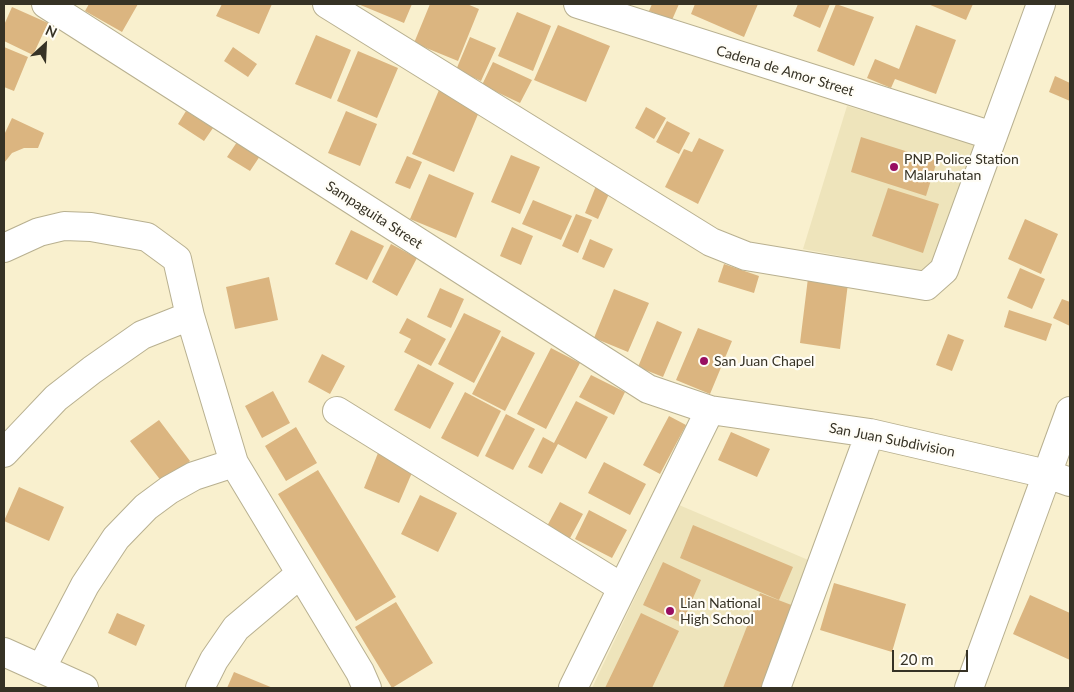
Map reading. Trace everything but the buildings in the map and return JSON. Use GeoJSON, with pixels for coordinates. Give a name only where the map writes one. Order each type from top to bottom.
{"type":"FeatureCollection","features":[{"type":"Feature","properties":{"kind":"street","name":"Sampaguita Street"},"geometry":{"type":"LineString","coordinates":[[46,4],[648,390],[710,410]]}},
{"type":"Feature","properties":{"kind":"street"},"geometry":{"type":"LineString","coordinates":[[326,4],[711,242],[746,256],[926,286],[944,270],[1041,4]]}},
{"type":"Feature","properties":{"kind":"street","name":"Cadena de Amor Street"},"geometry":{"type":"LineString","coordinates":[[578,4],[993,136]]}},
{"type":"Feature","properties":{"kind":"street"},"geometry":{"type":"LineString","coordinates":[[4,248],[39,232],[64,226],[92,227],[147,238],[177,260],[190,316],[234,463],[360,672],[367,688]]}},
{"type":"Feature","properties":{"kind":"street"},"geometry":{"type":"LineString","coordinates":[[4,453],[56,398],[92,370],[142,335],[190,316]]}},
{"type":"Feature","properties":{"kind":"street","name":"San Juan Subdivision"},"geometry":{"type":"LineString","coordinates":[[710,410],[870,433],[1059,478]]}},
{"type":"Feature","properties":{"kind":"street"},"geometry":{"type":"LineString","coordinates":[[573,688],[621,587],[710,410]]}},
{"type":"Feature","properties":{"kind":"street"},"geometry":{"type":"LineString","coordinates":[[337,411],[621,587]]}},
{"type":"Feature","properties":{"kind":"street"},"geometry":{"type":"LineString","coordinates":[[969,688],[1059,478],[1070,411]]}},
{"type":"Feature","properties":{"kind":"street"},"geometry":{"type":"LineString","coordinates":[[776,688],[870,433]]}},
{"type":"Feature","properties":{"kind":"street"},"geometry":{"type":"LineString","coordinates":[[41,669],[85,585],[122,532],[146,507],[169,490],[194,476],[234,463]]}},
{"type":"Feature","properties":{"kind":"street"},"geometry":{"type":"LineString","coordinates":[[200,688],[214,660],[236,628],[300,574]]}},
{"type":"Feature","properties":{"kind":"street"},"geometry":{"type":"LineString","coordinates":[[4,652],[84,688]]}},
{"type":"Feature","properties":{"kind":"shaded area"},"geometry":{"type":"Polygon","coordinates":[[[847,106],[976,144],[933,263],[920,271],[803,249],[847,106]]]}},
{"type":"Feature","properties":{"kind":"shaded area"},"geometry":{"type":"Polygon","coordinates":[[[679,505],[813,562],[768,688],[592,688],[679,505]]]}},
{"type":"Feature","properties":{"kind":"place","name":"PNP Police Station Malaruhatan"},"geometry":{"type":"Point","coordinates":[894,167]}},
{"type":"Feature","properties":{"kind":"place","name":"San Juan Chapel"},"geometry":{"type":"Point","coordinates":[704,361]}},
{"type":"Feature","properties":{"kind":"place","name":"Lian National High School"},"geometry":{"type":"Point","coordinates":[670,611]}}]}
